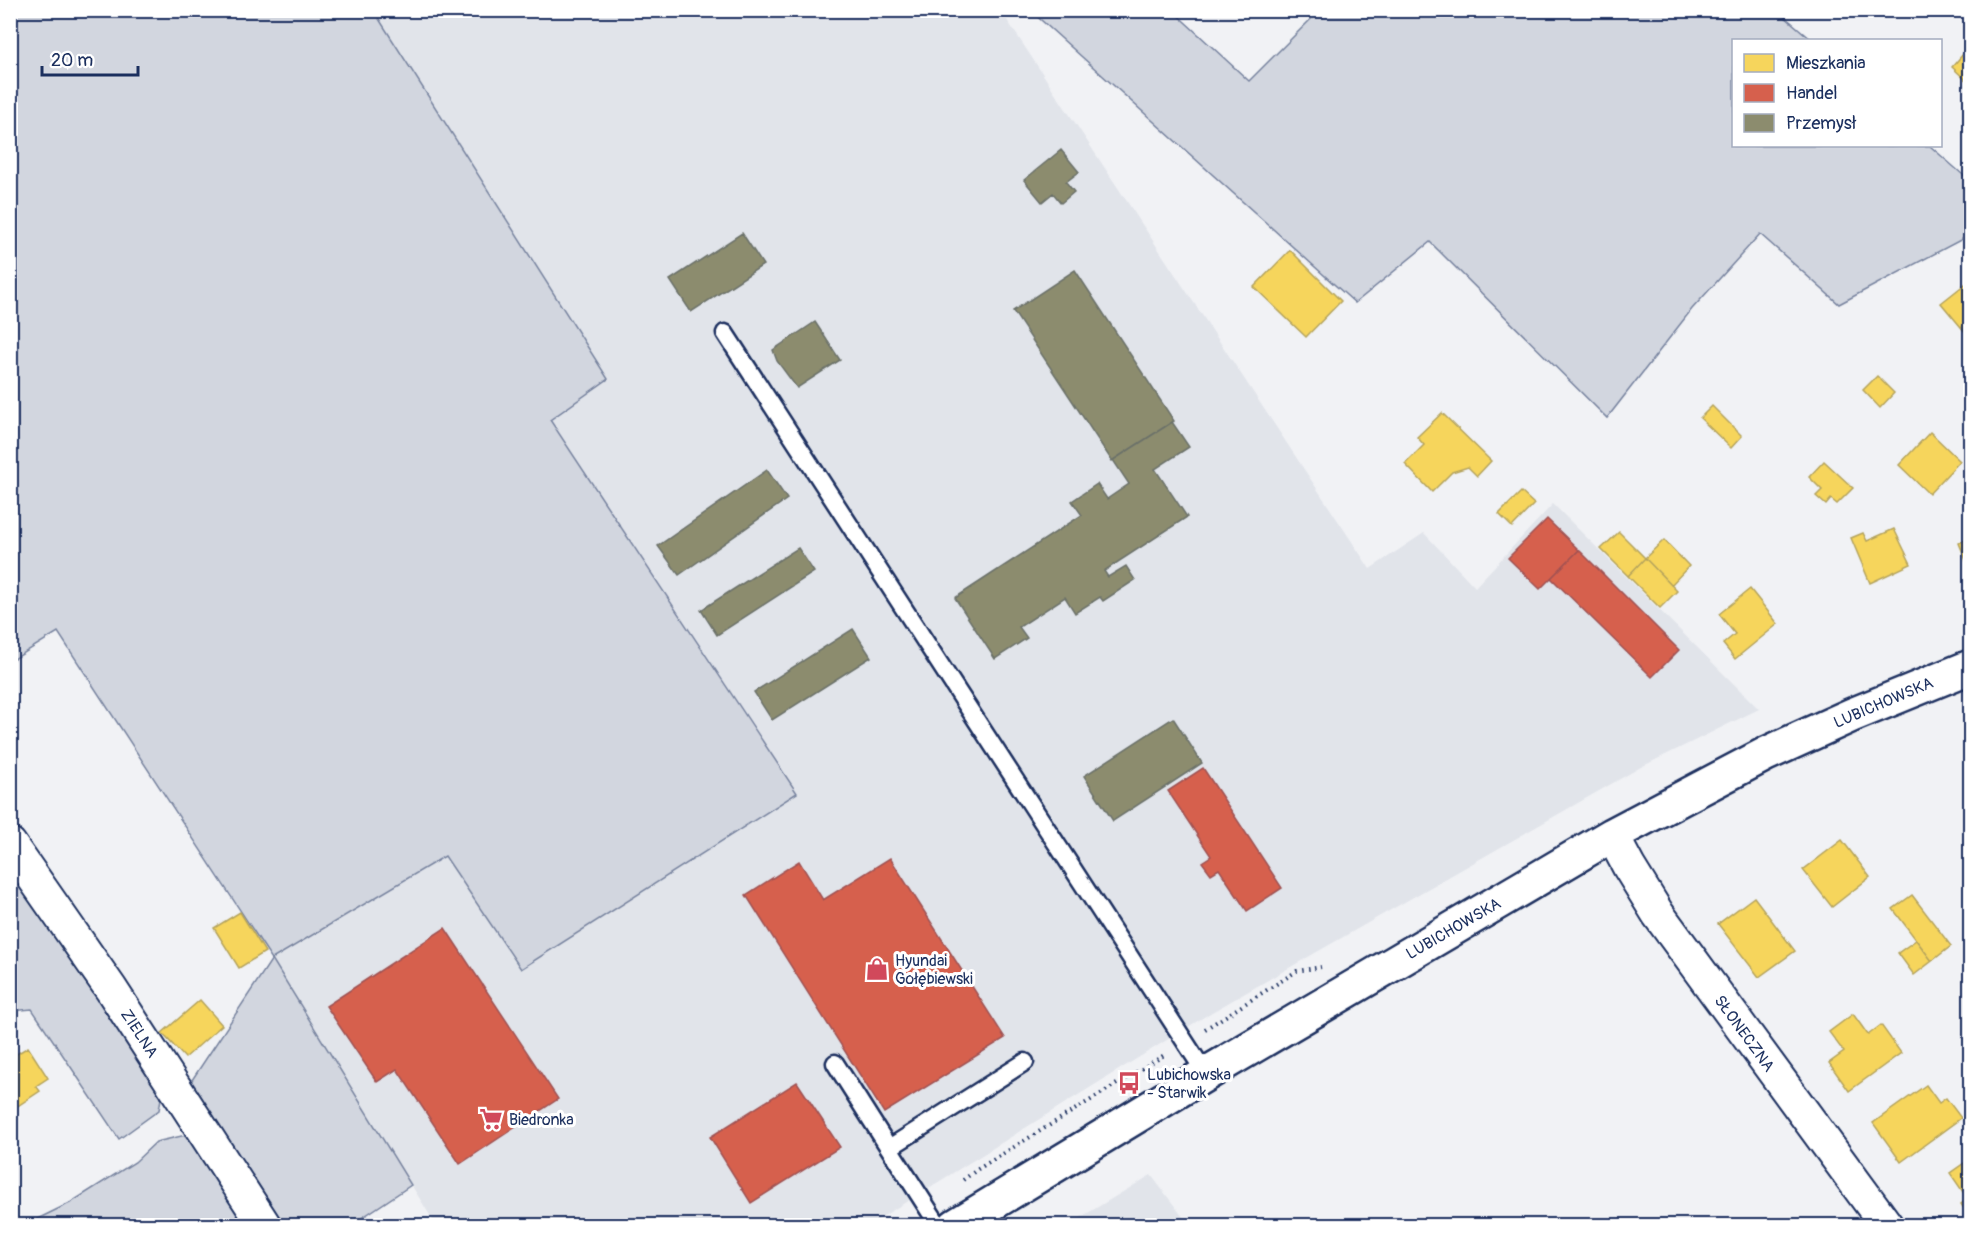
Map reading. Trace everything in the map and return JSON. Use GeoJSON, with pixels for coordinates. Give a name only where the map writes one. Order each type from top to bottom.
{"type":"FeatureCollection","features":[{"type":"Feature","properties":{"kind":"street","name":"LUBICHOWSKA"},"geometry":{"type":"LineString","coordinates":[[955,1226],[1206,1074],[1612,835],[1766,754],[1852,715],[1971,666]]}},
{"type":"Feature","properties":{"kind":"street","name":"SŁONECZNA"},"geometry":{"type":"LineString","coordinates":[[1612,835],[1658,914],[1887,1226]]}},
{"type":"Feature","properties":{"kind":"street","name":"ZIELNA"},"geometry":{"type":"LineString","coordinates":[[10,844],[111,989],[265,1226]]}},
{"type":"Feature","properties":{"kind":"lane"},"geometry":{"type":"LineString","coordinates":[[725,333],[1206,1074]]}},
{"type":"Feature","properties":{"kind":"lane"},"geometry":{"type":"LineString","coordinates":[[889,1148],[1025,1062]]}},
{"type":"Feature","properties":{"kind":"lane"},"geometry":{"type":"LineString","coordinates":[[835,1063],[939,1226]]}},
{"type":"Feature","properties":{"kind":"path"},"geometry":{"type":"LineString","coordinates":[[927,1206],[978,1169],[1185,1042]]}},
{"type":"Feature","properties":{"kind":"shaded area"},"geometry":{"type":"Polygon","coordinates":[[[11,11],[374,11],[608,379],[550,420],[797,793],[521,969],[445,856],[272,959],[58,632],[11,661],[11,11]]]}},
{"type":"Feature","properties":{"kind":"shaded area"},"geometry":{"type":"Polygon","coordinates":[[[374,11],[1001,11],[1370,569],[1424,533],[1475,587],[1553,504],[1759,709],[1641,767],[1212,1012],[869,1225],[436,1225],[272,959],[445,856],[521,969],[797,793],[550,420],[608,379],[374,11]]]}},
{"type":"Feature","properties":{"kind":"shaded area"},"geometry":{"type":"Polygon","coordinates":[[[1031,11],[1173,11],[1249,81],[1319,11],[1778,11],[1811,39],[1732,39],[1732,147],[1931,147],[1970,181],[1970,235],[1839,304],[1760,234],[1692,309],[1607,418],[1430,242],[1355,303],[1031,11]]]}},
{"type":"Feature","properties":{"kind":"shaded area"},"geometry":{"type":"Polygon","coordinates":[[[10,860],[163,1087],[159,1110],[119,1139],[32,1009],[11,1011],[10,860]]]}},
{"type":"Feature","properties":{"kind":"shaded area"},"geometry":{"type":"Polygon","coordinates":[[[272,959],[411,1185],[351,1225],[278,1225],[188,1086],[272,959]]]}},
{"type":"Feature","properties":{"kind":"shaded area"},"geometry":{"type":"Polygon","coordinates":[[[190,1134],[248,1226],[23,1226],[70,1203],[135,1162],[156,1142],[190,1134]]]}},
{"type":"Feature","properties":{"kind":"shaded area"},"geometry":{"type":"Polygon","coordinates":[[[1151,1175],[1189,1225],[1068,1225],[1151,1175]]]}},
{"type":"Feature","properties":{"kind":"building: Mieszkania"},"geometry":{"type":"Polygon","coordinates":[[[1970,46],[1970,84],[1952,67],[1970,46]]]}},
{"type":"Feature","properties":{"kind":"building: Mieszkania"},"geometry":{"type":"Polygon","coordinates":[[[1290,250],[1341,301],[1306,337],[1254,287],[1290,250]]]}},
{"type":"Feature","properties":{"kind":"building: Mieszkania"},"geometry":{"type":"Polygon","coordinates":[[[1969,281],[1970,283],[1970,338],[1941,303],[1969,281]]]}},
{"type":"Feature","properties":{"kind":"building: Mieszkania"},"geometry":{"type":"Polygon","coordinates":[[[1877,376],[1894,393],[1880,408],[1863,390],[1877,376]]]}},
{"type":"Feature","properties":{"kind":"building: Mieszkania"},"geometry":{"type":"Polygon","coordinates":[[[1712,406],[1742,436],[1731,448],[1700,418],[1712,406]]]}},
{"type":"Feature","properties":{"kind":"building: Mieszkania"},"geometry":{"type":"Polygon","coordinates":[[[1442,413],[1491,461],[1477,476],[1468,467],[1452,472],[1432,492],[1405,464],[1424,445],[1417,437],[1442,413]]]}},
{"type":"Feature","properties":{"kind":"building: Mieszkania"},"geometry":{"type":"Polygon","coordinates":[[[1930,432],[1960,461],[1929,494],[1899,465],[1930,432]]]}},
{"type":"Feature","properties":{"kind":"building: Mieszkania"},"geometry":{"type":"Polygon","coordinates":[[[1824,461],[1853,488],[1837,504],[1831,499],[1826,505],[1816,496],[1822,490],[1809,477],[1824,461]]]}},
{"type":"Feature","properties":{"kind":"building: Mieszkania"},"geometry":{"type":"Polygon","coordinates":[[[1521,492],[1534,504],[1512,527],[1499,514],[1521,492]]]}},
{"type":"Feature","properties":{"kind":"building: Mieszkania"},"geometry":{"type":"Polygon","coordinates":[[[1894,529],[1911,564],[1870,583],[1851,538],[1863,533],[1867,541],[1894,529]]]}},
{"type":"Feature","properties":{"kind":"building: Mieszkania"},"geometry":{"type":"Polygon","coordinates":[[[1619,532],[1645,558],[1628,576],[1601,549],[1619,532]]]}},
{"type":"Feature","properties":{"kind":"building: Mieszkania"},"geometry":{"type":"Polygon","coordinates":[[[1970,537],[1970,570],[1959,543],[1970,537]]]}},
{"type":"Feature","properties":{"kind":"building: Mieszkania"},"geometry":{"type":"Polygon","coordinates":[[[1664,540],[1689,566],[1671,585],[1645,558],[1664,540]]]}},
{"type":"Feature","properties":{"kind":"building: Mieszkania"},"geometry":{"type":"Polygon","coordinates":[[[1645,558],[1677,591],[1660,608],[1628,576],[1645,558]]]}},
{"type":"Feature","properties":{"kind":"building: Mieszkania"},"geometry":{"type":"Polygon","coordinates":[[[1750,589],[1778,624],[1735,659],[1723,644],[1735,634],[1719,614],[1750,589]]]}},
{"type":"Feature","properties":{"kind":"building: Mieszkania"},"geometry":{"type":"Polygon","coordinates":[[[1842,840],[1870,877],[1832,907],[1803,870],[1842,840]]]}},
{"type":"Feature","properties":{"kind":"building: Mieszkania"},"geometry":{"type":"Polygon","coordinates":[[[1912,895],[1951,946],[1932,961],[1893,909],[1912,895]]]}},
{"type":"Feature","properties":{"kind":"building: Mieszkania"},"geometry":{"type":"Polygon","coordinates":[[[1754,897],[1795,951],[1759,977],[1718,924],[1754,897]]]}},
{"type":"Feature","properties":{"kind":"building: Mieszkania"},"geometry":{"type":"Polygon","coordinates":[[[240,912],[265,952],[239,968],[214,928],[240,912]]]}},
{"type":"Feature","properties":{"kind":"building: Mieszkania"},"geometry":{"type":"Polygon","coordinates":[[[1916,940],[1932,961],[1914,975],[1898,953],[1916,940]]]}},
{"type":"Feature","properties":{"kind":"building: Mieszkania"},"geometry":{"type":"Polygon","coordinates":[[[200,1000],[222,1025],[185,1058],[162,1033],[200,1000]]]}},
{"type":"Feature","properties":{"kind":"building: Mieszkania"},"geometry":{"type":"Polygon","coordinates":[[[1853,1014],[1868,1035],[1881,1025],[1901,1053],[1849,1091],[1829,1063],[1844,1052],[1829,1032],[1853,1014]]]}},
{"type":"Feature","properties":{"kind":"building: Mieszkania"},"geometry":{"type":"Polygon","coordinates":[[[28,1047],[48,1078],[36,1086],[40,1091],[10,1111],[10,1058],[28,1047]]]}},
{"type":"Feature","properties":{"kind":"building: Mieszkania"},"geometry":{"type":"Polygon","coordinates":[[[1926,1085],[1939,1103],[1946,1098],[1961,1118],[1901,1162],[1873,1123],[1926,1085]]]}},
{"type":"Feature","properties":{"kind":"building: Mieszkania"},"geometry":{"type":"Polygon","coordinates":[[[1970,1159],[1970,1218],[1961,1204],[1968,1199],[1950,1173],[1970,1159]]]}},
{"type":"Feature","properties":{"kind":"building: Handel"},"geometry":{"type":"Polygon","coordinates":[[[1547,519],[1579,550],[1540,589],[1508,558],[1547,519]]]}},
{"type":"Feature","properties":{"kind":"building: Handel"},"geometry":{"type":"Polygon","coordinates":[[[1579,550],[1679,650],[1652,677],[1551,578],[1579,550]]]}},
{"type":"Feature","properties":{"kind":"building: Handel"},"geometry":{"type":"Polygon","coordinates":[[[1203,768],[1282,888],[1247,911],[1219,869],[1211,874],[1202,862],[1211,856],[1168,791],[1203,768]]]}},
{"type":"Feature","properties":{"kind":"building: Handel","name":"Hyundai Gołębiewski"},"geometry":{"type":"Polygon","coordinates":[[[890,858],[1005,1038],[884,1113],[746,895],[799,861],[823,900],[890,858]]]}},
{"type":"Feature","properties":{"kind":"building: Handel"},"geometry":{"type":"Polygon","coordinates":[[[445,928],[558,1099],[460,1164],[397,1069],[377,1082],[326,1006],[445,928]]]}},
{"type":"Feature","properties":{"kind":"building: Handel"},"geometry":{"type":"Polygon","coordinates":[[[797,1082],[840,1147],[751,1203],[710,1137],[797,1082]]]}},
{"type":"Feature","properties":{"kind":"building: Przemysł"},"geometry":{"type":"Polygon","coordinates":[[[1061,150],[1079,172],[1066,182],[1074,192],[1061,203],[1053,193],[1042,202],[1024,180],[1061,150]]]}},
{"type":"Feature","properties":{"kind":"building: Przemysł"},"geometry":{"type":"Polygon","coordinates":[[[742,233],[763,265],[691,312],[670,280],[742,233]]]}},
{"type":"Feature","properties":{"kind":"building: Przemysł"},"geometry":{"type":"Polygon","coordinates":[[[1075,270],[1174,421],[1112,461],[1013,311],[1075,270]]]}},
{"type":"Feature","properties":{"kind":"building: Przemysł"},"geometry":{"type":"Polygon","coordinates":[[[815,322],[840,360],[797,388],[777,361],[773,350],[815,322]]]}},
{"type":"Feature","properties":{"kind":"building: Przemysł"},"geometry":{"type":"Polygon","coordinates":[[[1172,422],[1189,447],[1155,469],[1187,517],[1104,571],[1108,577],[1126,566],[1135,580],[1103,601],[1100,597],[1075,613],[1065,597],[1019,627],[1027,638],[995,659],[955,598],[1082,515],[1072,501],[1097,484],[1107,499],[1129,484],[1113,460],[1172,422]]]}},
{"type":"Feature","properties":{"kind":"building: Przemysł"},"geometry":{"type":"Polygon","coordinates":[[[767,470],[787,499],[679,575],[658,546],[767,470]]]}},
{"type":"Feature","properties":{"kind":"building: Przemysł"},"geometry":{"type":"Polygon","coordinates":[[[798,548],[814,572],[717,635],[701,610],[798,548]]]}},
{"type":"Feature","properties":{"kind":"building: Przemysł"},"geometry":{"type":"Polygon","coordinates":[[[853,629],[871,657],[772,720],[754,692],[853,629]]]}},
{"type":"Feature","properties":{"kind":"building: Przemysł"},"geometry":{"type":"Polygon","coordinates":[[[1173,718],[1202,763],[1113,821],[1084,776],[1173,718]]]}},
{"type":"Feature","properties":{"kind":"place","name":"Hyundai Gołębiewski"},"geometry":{"type":"Point","coordinates":[877,969]}},
{"type":"Feature","properties":{"kind":"place","name":"Lubichowska - Starwik"},"geometry":{"type":"Point","coordinates":[1129,1083]}},
{"type":"Feature","properties":{"kind":"place","name":"Biedronka"},"geometry":{"type":"Point","coordinates":[491,1119]}}]}
